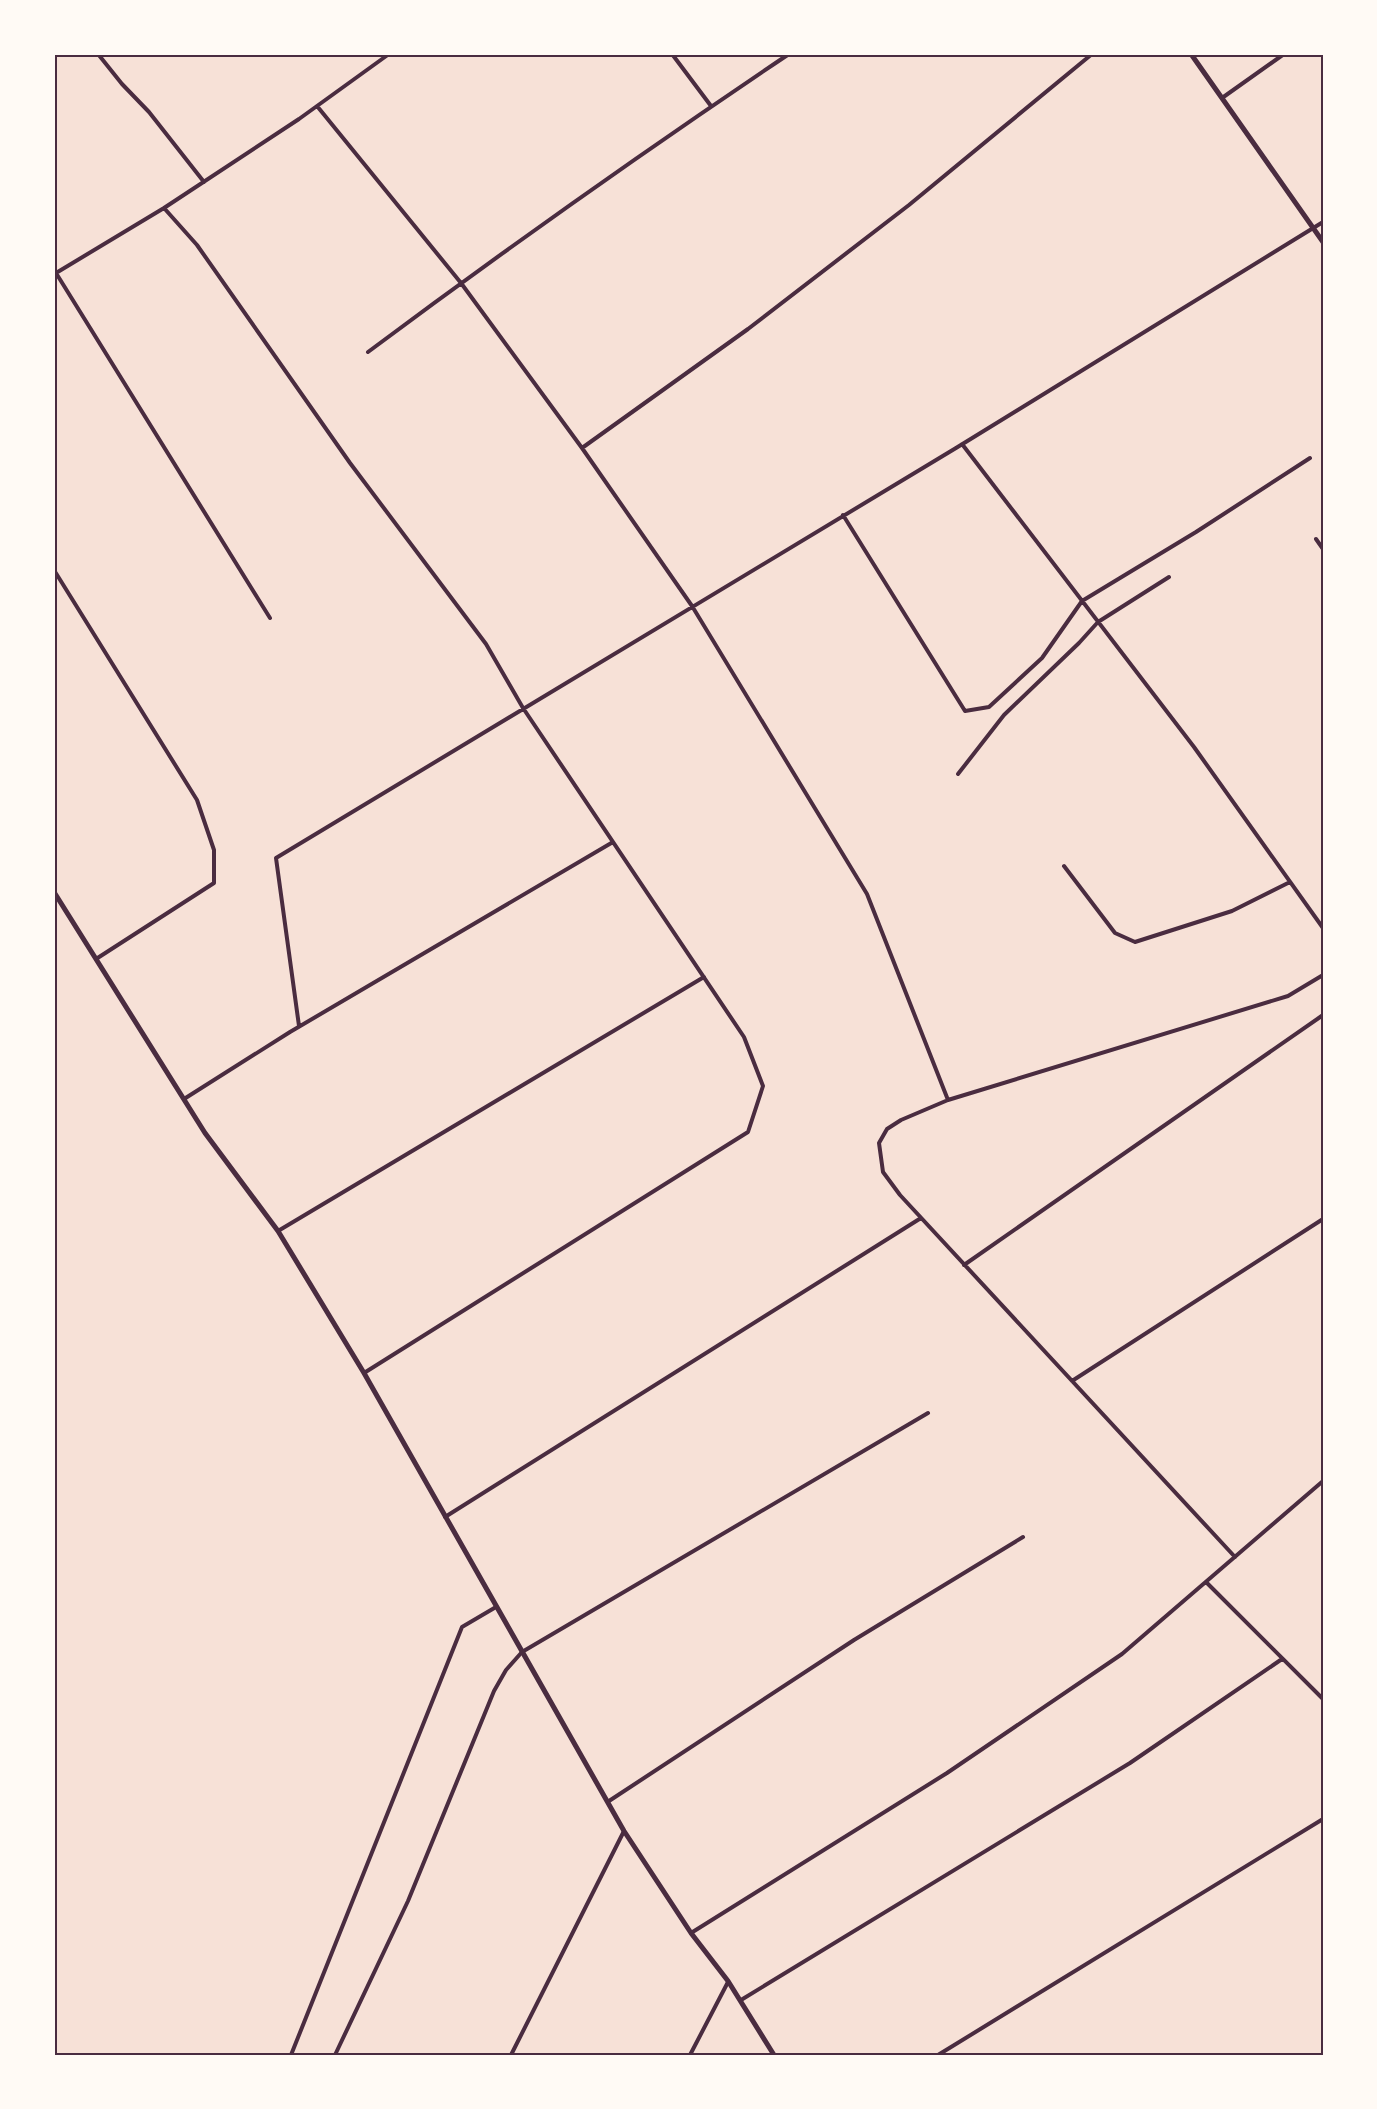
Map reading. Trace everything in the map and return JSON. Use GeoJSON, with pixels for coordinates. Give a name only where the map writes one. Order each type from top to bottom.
{"type":"FeatureCollection","features":[{"type":"Feature","properties":{"kind":"street"},"geometry":{"type":"LineString","coordinates":[[98,54],[149,112],[204,182]]}},
{"type":"Feature","properties":{"kind":"street"},"geometry":{"type":"LineString","coordinates":[[270,618],[55,274],[204,182],[317,106],[388,54]]}},
{"type":"Feature","properties":{"kind":"street"},"geometry":{"type":"LineString","coordinates":[[672,54],[711,106]]}},
{"type":"Feature","properties":{"kind":"street"},"geometry":{"type":"LineString","coordinates":[[368,352],[461,283],[711,106],[789,54]]}},
{"type":"Feature","properties":{"kind":"street"},"geometry":{"type":"LineString","coordinates":[[582,448],[748,329],[890,220],[1092,54]]}},
{"type":"Feature","properties":{"kind":"street"},"geometry":{"type":"LineString","coordinates":[[1191,54],[1323,242]]}},
{"type":"Feature","properties":{"kind":"street"},"geometry":{"type":"LineString","coordinates":[[1222,98],[1284,54]]}},
{"type":"Feature","properties":{"kind":"street"},"geometry":{"type":"LineString","coordinates":[[317,106],[461,283],[582,448],[692,606],[867,894],[948,1100]]}},
{"type":"Feature","properties":{"kind":"street"},"geometry":{"type":"LineString","coordinates":[[164,208],[197,245],[350,463],[486,644],[523,708],[744,1037],[764,1086],[748,1132],[364,1374]]}},
{"type":"Feature","properties":{"kind":"street"},"geometry":{"type":"LineString","coordinates":[[299,1026],[276,858],[962,444],[1323,222]]}},
{"type":"Feature","properties":{"kind":"street"},"geometry":{"type":"LineString","coordinates":[[962,444],[1194,747],[1323,928]]}},
{"type":"Feature","properties":{"kind":"street"},"geometry":{"type":"LineString","coordinates":[[843,515],[965,711],[988,707],[1042,658],[1082,601],[1196,532],[1310,458]]}},
{"type":"Feature","properties":{"kind":"street"},"geometry":{"type":"LineString","coordinates":[[1316,539],[1323,549]]}},
{"type":"Feature","properties":{"kind":"street"},"geometry":{"type":"LineString","coordinates":[[54,570],[197,800],[214,850],[214,883],[96,959]]}},
{"type":"Feature","properties":{"kind":"street"},"geometry":{"type":"LineString","coordinates":[[958,774],[1004,715],[1098,622],[1169,578]]}},
{"type":"Feature","properties":{"kind":"street"},"geometry":{"type":"LineString","coordinates":[[183,1099],[299,1026],[613,842]]}},
{"type":"Feature","properties":{"kind":"street"},"geometry":{"type":"LineString","coordinates":[[1064,866],[1115,933],[1135,942],[1232,911],[1290,882]]}},
{"type":"Feature","properties":{"kind":"street"},"geometry":{"type":"LineString","coordinates":[[54,892],[205,1133],[278,1231],[364,1374],[624,1831],[691,1933],[741,2000],[774,2055]]}},
{"type":"Feature","properties":{"kind":"street"},"geometry":{"type":"LineString","coordinates":[[1235,1557],[900,1195],[883,1172],[879,1143],[887,1129],[901,1120],[948,1100],[1288,996],[1323,975]]}},
{"type":"Feature","properties":{"kind":"street"},"geometry":{"type":"LineString","coordinates":[[278,1231],[704,977]]}},
{"type":"Feature","properties":{"kind":"street"},"geometry":{"type":"LineString","coordinates":[[964,1265],[1323,1015]]}},
{"type":"Feature","properties":{"kind":"street"},"geometry":{"type":"LineString","coordinates":[[445,1516],[921,1218]]}},
{"type":"Feature","properties":{"kind":"street"},"geometry":{"type":"LineString","coordinates":[[1072,1381],[1323,1219]]}},
{"type":"Feature","properties":{"kind":"street"},"geometry":{"type":"LineString","coordinates":[[335,2055],[408,1901],[494,1691],[506,1670],[522,1652],[928,1413]]}},
{"type":"Feature","properties":{"kind":"street"},"geometry":{"type":"LineString","coordinates":[[691,1933],[947,1773],[1122,1654],[1323,1481]]}},
{"type":"Feature","properties":{"kind":"street"},"geometry":{"type":"LineString","coordinates":[[609,1802],[854,1640],[1023,1537]]}},
{"type":"Feature","properties":{"kind":"street"},"geometry":{"type":"LineString","coordinates":[[1206,1582],[1323,1699]]}},
{"type":"Feature","properties":{"kind":"street"},"geometry":{"type":"LineString","coordinates":[[291,2055],[462,1627],[496,1607]]}},
{"type":"Feature","properties":{"kind":"street"},"geometry":{"type":"LineString","coordinates":[[741,2000],[1130,1762],[1282,1659]]}},
{"type":"Feature","properties":{"kind":"street"},"geometry":{"type":"LineString","coordinates":[[938,2055],[1323,1819]]}},
{"type":"Feature","properties":{"kind":"street"},"geometry":{"type":"LineString","coordinates":[[511,2055],[624,1831]]}},
{"type":"Feature","properties":{"kind":"street"},"geometry":{"type":"LineString","coordinates":[[690,2055],[728,1981]]}}]}
